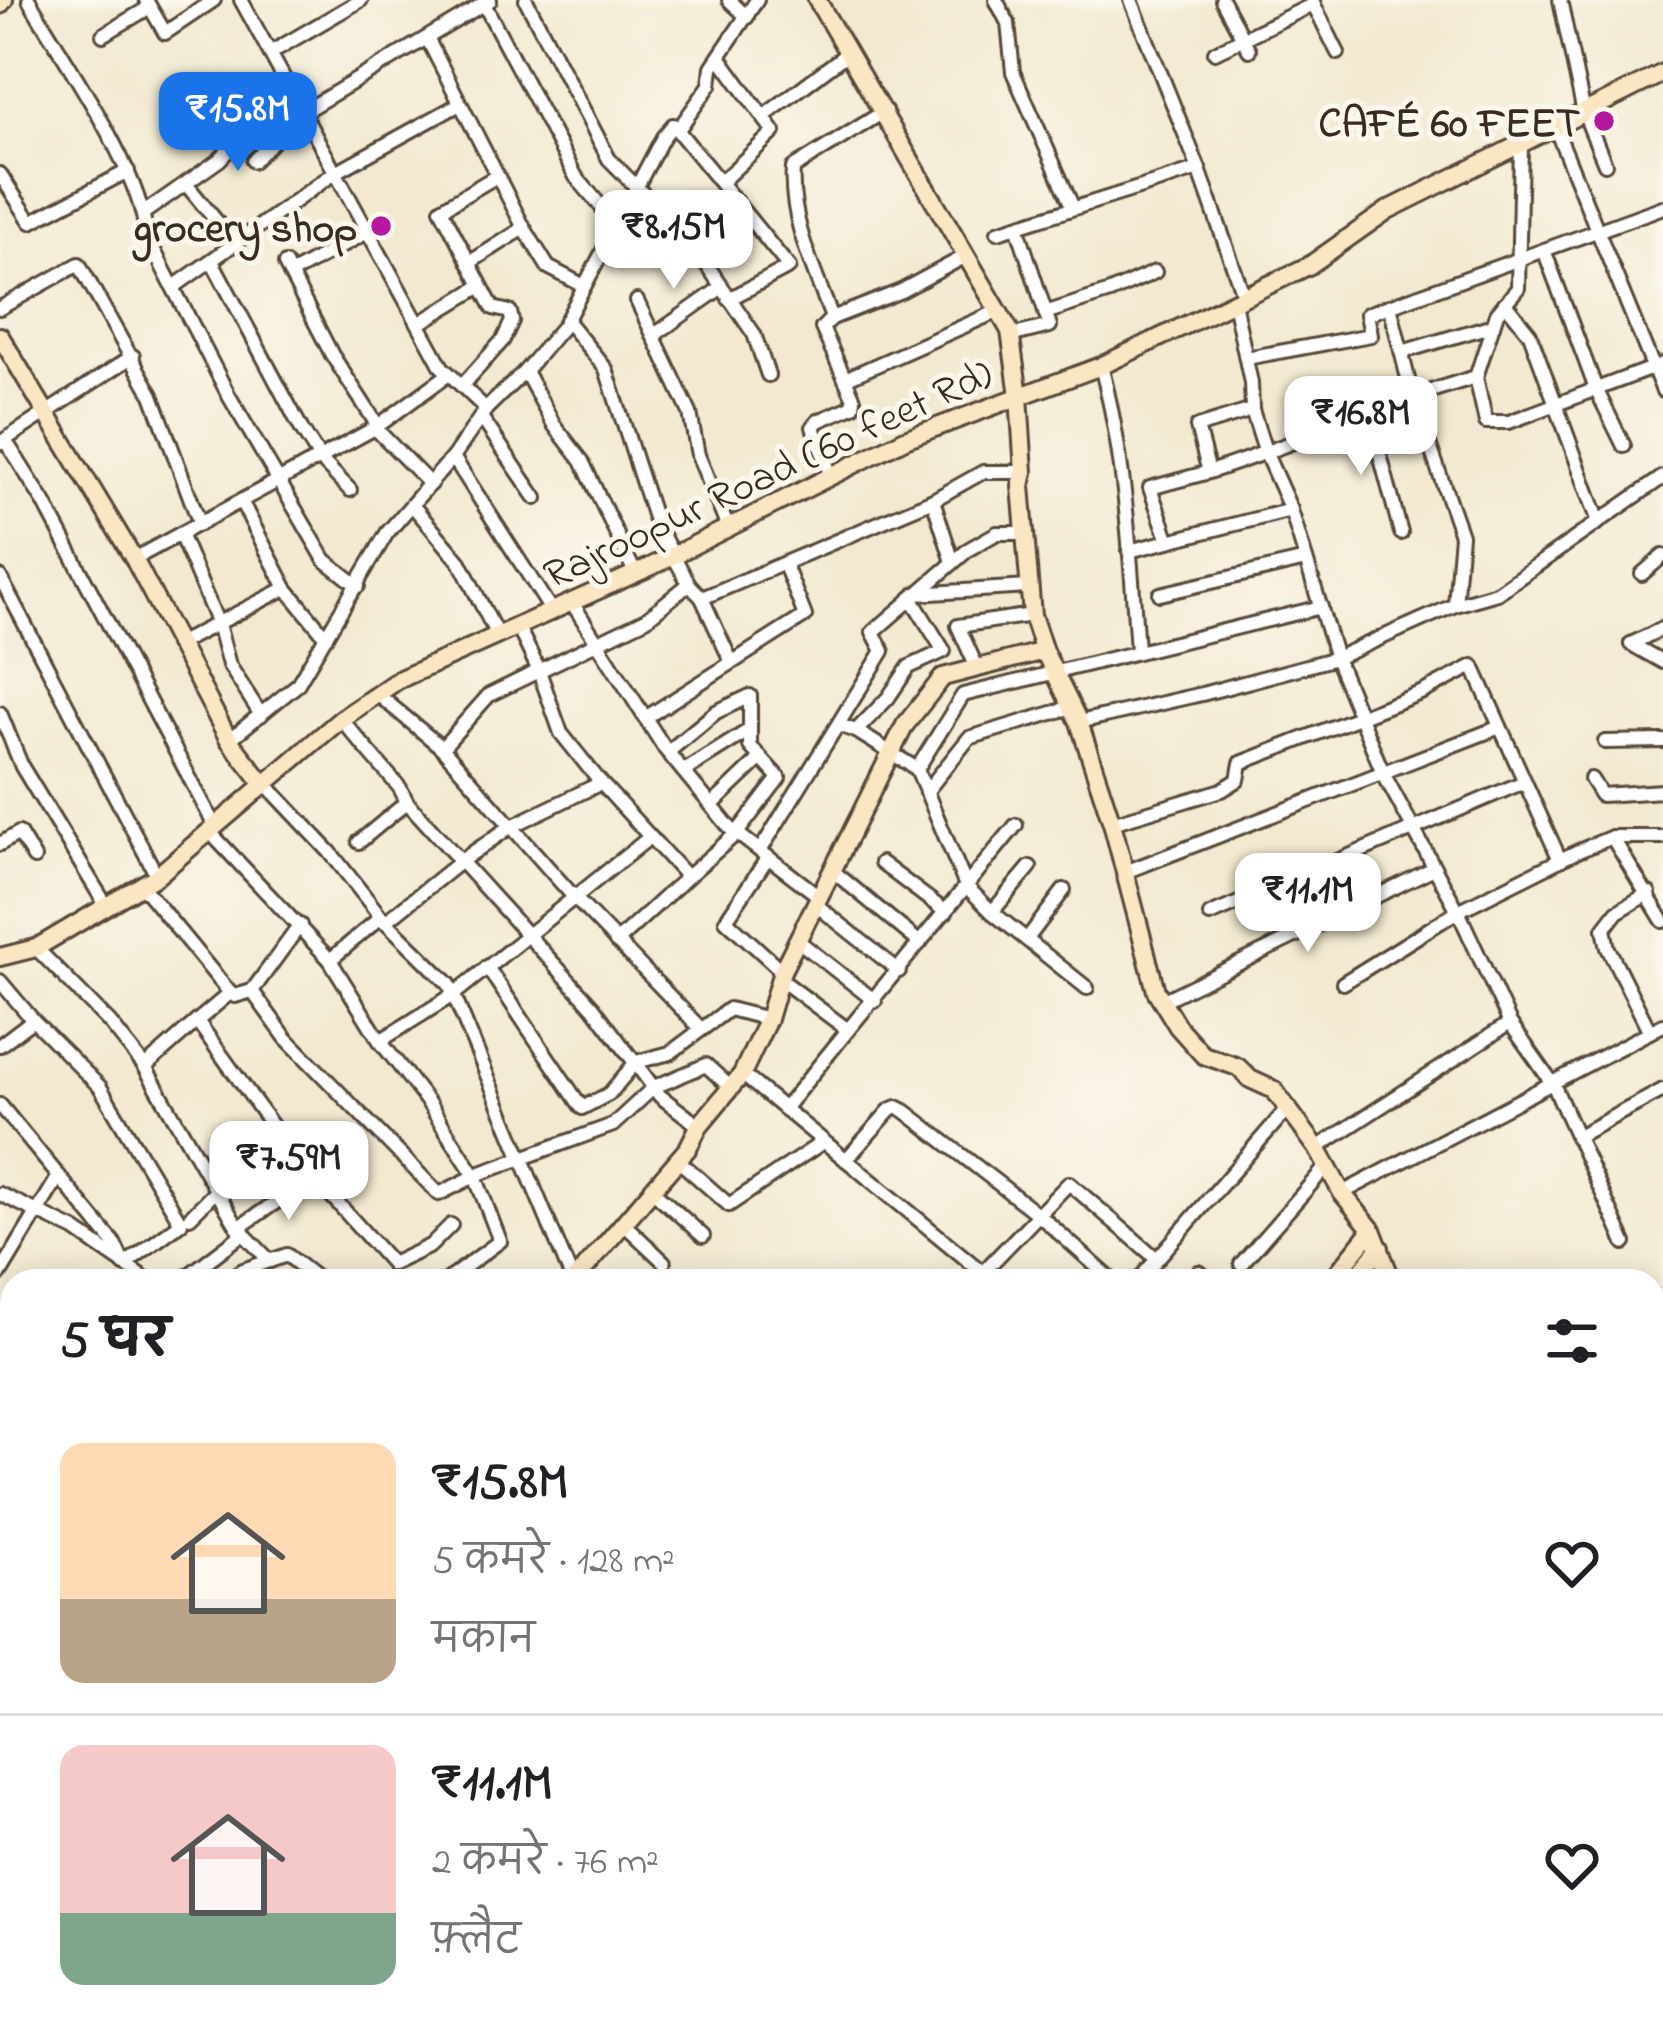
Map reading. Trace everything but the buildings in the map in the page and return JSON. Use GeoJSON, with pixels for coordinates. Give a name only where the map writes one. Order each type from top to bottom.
{"type":"FeatureCollection","features":[{"type":"Feature","properties":{"kind":"street"},"geometry":{"type":"LineString","coordinates":[[28,0],[128,171],[145,212],[146,235],[229,396],[325,560],[358,586]]}},
{"type":"Feature","properties":{"kind":"street"},"geometry":{"type":"LineString","coordinates":[[103,35],[148,4],[165,33],[214,0]]}},
{"type":"Feature","properties":{"kind":"street"},"geometry":{"type":"LineString","coordinates":[[241,0],[449,374],[483,412],[536,498]]}},
{"type":"Feature","properties":{"kind":"street"},"geometry":{"type":"LineString","coordinates":[[271,53],[361,0]]}},
{"type":"Feature","properties":{"kind":"street"},"geometry":{"type":"LineString","coordinates":[[526,0],[609,159],[676,227],[726,293],[754,334],[768,375]]}},
{"type":"Feature","properties":{"kind":"street"},"geometry":{"type":"LineString","coordinates":[[729,0],[747,17]]}},
{"type":"Feature","properties":{"kind":"street"},"geometry":{"type":"LineString","coordinates":[[673,125],[680,127],[710,85],[712,68],[758,0]]}},
{"type":"Feature","properties":{"kind":"street"},"geometry":{"type":"LineString","coordinates":[[818,0],[1010,336],[1019,396],[1032,616],[1076,714],[1162,1001],[1203,1055],[1238,1067],[1250,1079],[1274,1090],[1376,1239],[1387,1269]]}},
{"type":"Feature","properties":{"kind":"street"},"geometry":{"type":"LineString","coordinates":[[996,0],[1007,23],[1013,72],[1072,208]]}},
{"type":"Feature","properties":{"kind":"street"},"geometry":{"type":"LineString","coordinates":[[1131,0],[1199,169],[1239,299],[1252,410],[1265,454],[1291,510],[1336,658],[1383,773],[1458,911],[1510,1023],[1553,1084],[1625,1243]]}},
{"type":"Feature","properties":{"kind":"street"},"geometry":{"type":"LineString","coordinates":[[1222,0],[1246,44]]}},
{"type":"Feature","properties":{"kind":"street"},"geometry":{"type":"LineString","coordinates":[[1560,0],[1584,113],[1605,164]]}},
{"type":"Feature","properties":{"kind":"street"},"geometry":{"type":"LineString","coordinates":[[254,161],[303,112],[487,2],[576,177],[616,224]]}},
{"type":"Feature","properties":{"kind":"street"},"geometry":{"type":"LineString","coordinates":[[1215,52],[1246,44],[1313,2],[1339,52]]}},
{"type":"Feature","properties":{"kind":"street"},"geometry":{"type":"LineString","coordinates":[[428,40],[495,177],[548,267],[584,286]]}},
{"type":"Feature","properties":{"kind":"street"},"geometry":{"type":"LineString","coordinates":[[763,117],[849,52]]}},
{"type":"Feature","properties":{"kind":"street"},"geometry":{"type":"LineString","coordinates":[[720,58],[775,132],[721,182]]}},
{"type":"Feature","properties":{"kind":"street","name":"Rajroopur Road (60 feet Rd)"},"geometry":{"type":"LineString","coordinates":[[0,957],[36,948],[149,881],[376,693],[673,555],[905,439],[1101,366],[1310,265],[1388,210],[1663,73]]}},
{"type":"Feature","properties":{"kind":"street"},"geometry":{"type":"LineString","coordinates":[[145,212],[219,160],[289,87]]}},
{"type":"Feature","properties":{"kind":"street"},"geometry":{"type":"LineString","coordinates":[[175,286],[336,172],[458,105]]}},
{"type":"Feature","properties":{"kind":"street"},"geometry":{"type":"LineString","coordinates":[[832,318],[807,253],[792,186],[793,168],[885,111]]}},
{"type":"Feature","properties":{"kind":"street"},"geometry":{"type":"LineString","coordinates":[[229,740],[296,685],[387,533],[453,457],[483,412],[525,371],[566,320],[635,185],[673,125]]}},
{"type":"Feature","properties":{"kind":"street"},"geometry":{"type":"LineString","coordinates":[[653,336],[726,293],[789,267],[673,125]]}},
{"type":"Feature","properties":{"kind":"street"},"geometry":{"type":"LineString","coordinates":[[1556,127],[1658,366],[1663,391]]}},
{"type":"Feature","properties":{"kind":"street"},"geometry":{"type":"LineString","coordinates":[[1521,144],[1518,288],[1493,325],[1476,376],[1486,422],[1509,422],[1658,366]]}},
{"type":"Feature","properties":{"kind":"street"},"geometry":{"type":"LineString","coordinates":[[998,232],[1199,169]]}},
{"type":"Feature","properties":{"kind":"street"},"geometry":{"type":"LineString","coordinates":[[0,174],[31,222],[128,171]]}},
{"type":"Feature","properties":{"kind":"street"},"geometry":{"type":"LineString","coordinates":[[462,386],[512,327],[510,312],[493,308],[441,208],[495,177]]}},
{"type":"Feature","properties":{"kind":"street"},"geometry":{"type":"LineString","coordinates":[[186,184],[236,245]]}},
{"type":"Feature","properties":{"kind":"street"},"geometry":{"type":"LineString","coordinates":[[1246,358],[1371,335],[1366,314],[1663,208]]}},
{"type":"Feature","properties":{"kind":"street"},"geometry":{"type":"LineString","coordinates":[[1010,336],[1049,326],[1017,226]]}},
{"type":"Feature","properties":{"kind":"street"},"geometry":{"type":"LineString","coordinates":[[469,263],[524,229]]}},
{"type":"Feature","properties":{"kind":"street"},"geometry":{"type":"LineString","coordinates":[[369,231],[287,269],[377,427],[430,484]]}},
{"type":"Feature","properties":{"kind":"street"},"geometry":{"type":"LineString","coordinates":[[1544,250],[1596,389],[1624,446]]}},
{"type":"Feature","properties":{"kind":"street"},"geometry":{"type":"LineString","coordinates":[[831,476],[813,427],[855,403],[822,328],[832,318],[901,291],[967,256]]}},
{"type":"Feature","properties":{"kind":"street"},"geometry":{"type":"LineString","coordinates":[[212,261],[321,460],[350,490]]}},
{"type":"Feature","properties":{"kind":"street"},"geometry":{"type":"LineString","coordinates":[[0,308],[80,264],[133,356],[200,524]]}},
{"type":"Feature","properties":{"kind":"street"},"geometry":{"type":"LineString","coordinates":[[1046,313],[1155,272]]}},
{"type":"Feature","properties":{"kind":"street"},"geometry":{"type":"LineString","coordinates":[[420,323],[481,286]]}},
{"type":"Feature","properties":{"kind":"street"},"geometry":{"type":"LineString","coordinates":[[638,302],[690,413],[698,455],[728,528]]}},
{"type":"Feature","properties":{"kind":"street"},"geometry":{"type":"LineString","coordinates":[[1505,303],[1530,334],[1599,522]]}},
{"type":"Feature","properties":{"kind":"street"},"geometry":{"type":"LineString","coordinates":[[1390,306],[1412,395],[1461,535],[1455,605]]}},
{"type":"Feature","properties":{"kind":"street"},"geometry":{"type":"LineString","coordinates":[[845,379],[998,311]]}},
{"type":"Feature","properties":{"kind":"street"},"geometry":{"type":"LineString","coordinates":[[566,320],[606,369],[656,524],[689,584],[702,598],[731,661]]}},
{"type":"Feature","properties":{"kind":"street"},"geometry":{"type":"LineString","coordinates":[[1402,352],[1493,325]]}},
{"type":"Feature","properties":{"kind":"street"},"geometry":{"type":"LineString","coordinates":[[0,336],[134,559],[229,740],[330,852],[383,920],[449,984],[568,1269]]}},
{"type":"Feature","properties":{"kind":"street"},"geometry":{"type":"LineString","coordinates":[[133,356],[2,441],[44,502],[211,828],[331,960],[380,1041],[429,1104],[475,1176],[500,1241],[462,1269]]}},
{"type":"Feature","properties":{"kind":"street"},"geometry":{"type":"LineString","coordinates":[[1101,366],[1118,428],[1138,650]]}},
{"type":"Feature","properties":{"kind":"street"},"geometry":{"type":"LineString","coordinates":[[525,371],[554,425],[582,461],[635,573]]}},
{"type":"Feature","properties":{"kind":"street"},"geometry":{"type":"LineString","coordinates":[[134,559],[321,460],[377,427],[449,374]]}},
{"type":"Feature","properties":{"kind":"street"},"geometry":{"type":"LineString","coordinates":[[1125,496],[1265,454],[1325,433],[1368,410],[1476,376]]}},
{"type":"Feature","properties":{"kind":"street"},"geometry":{"type":"LineString","coordinates":[[1209,472],[1197,427],[1252,410]]}},
{"type":"Feature","properties":{"kind":"street"},"geometry":{"type":"LineString","coordinates":[[1368,410],[1401,533]]}},
{"type":"Feature","properties":{"kind":"street"},"geometry":{"type":"LineString","coordinates":[[453,457],[551,610]]}},
{"type":"Feature","properties":{"kind":"street"},"geometry":{"type":"LineString","coordinates":[[702,598],[933,500],[983,472],[1024,472]]}},
{"type":"Feature","properties":{"kind":"street"},"geometry":{"type":"LineString","coordinates":[[926,792],[969,738],[1076,714],[1202,694],[1336,658],[1455,605],[1497,593],[1663,477]]}},
{"type":"Feature","properties":{"kind":"street"},"geometry":{"type":"LineString","coordinates":[[1150,488],[1169,541]]}},
{"type":"Feature","properties":{"kind":"street"},"geometry":{"type":"LineString","coordinates":[[933,500],[953,562]]}},
{"type":"Feature","properties":{"kind":"street"},"geometry":{"type":"LineString","coordinates":[[242,503],[286,588],[326,637]]}},
{"type":"Feature","properties":{"kind":"street"},"geometry":{"type":"LineString","coordinates":[[412,506],[460,562],[497,634]]}},
{"type":"Feature","properties":{"kind":"street"},"geometry":{"type":"LineString","coordinates":[[1130,551],[1291,510]]}},
{"type":"Feature","properties":{"kind":"street"},"geometry":{"type":"LineString","coordinates":[[848,1030],[781,975],[726,920],[883,651],[873,632],[953,562],[997,533],[1024,533]]}},
{"type":"Feature","properties":{"kind":"street"},"geometry":{"type":"LineString","coordinates":[[180,534],[218,624],[229,665],[261,715]]}},
{"type":"Feature","properties":{"kind":"street"},"geometry":{"type":"LineString","coordinates":[[1663,556],[1642,574],[1663,575]]}},
{"type":"Feature","properties":{"kind":"street"},"geometry":{"type":"LineString","coordinates":[[1160,594],[1306,560]]}},
{"type":"Feature","properties":{"kind":"street"},"geometry":{"type":"LineString","coordinates":[[645,718],[805,616],[785,565]]}},
{"type":"Feature","properties":{"kind":"street"},"geometry":{"type":"LineString","coordinates":[[0,577],[149,881],[230,993],[252,991],[300,926]]}},
{"type":"Feature","properties":{"kind":"street"},"geometry":{"type":"LineString","coordinates":[[442,748],[489,695],[646,619],[689,584]]}},
{"type":"Feature","properties":{"kind":"street"},"geometry":{"type":"LineString","coordinates":[[913,596],[1028,587]]}},
{"type":"Feature","properties":{"kind":"street"},"geometry":{"type":"LineString","coordinates":[[176,645],[286,588]]}},
{"type":"Feature","properties":{"kind":"street"},"geometry":{"type":"LineString","coordinates":[[856,731],[909,667],[944,651],[913,596]]}},
{"type":"Feature","properties":{"kind":"street"},"geometry":{"type":"LineString","coordinates":[[572,602],[668,752],[712,806],[737,833],[899,971]]}},
{"type":"Feature","properties":{"kind":"street"},"geometry":{"type":"LineString","coordinates":[[917,769],[963,695],[1321,607]]}},
{"type":"Feature","properties":{"kind":"street"},"geometry":{"type":"LineString","coordinates":[[977,668],[958,626],[1032,616]]}},
{"type":"Feature","properties":{"kind":"street"},"geometry":{"type":"LineString","coordinates":[[517,625],[561,733],[687,877]]}},
{"type":"Feature","properties":{"kind":"street"},"geometry":{"type":"LineString","coordinates":[[1663,628],[1631,644],[1663,662]]}},
{"type":"Feature","properties":{"kind":"street"},"geometry":{"type":"LineString","coordinates":[[584,1269],[677,1160],[736,1081],[768,1019],[797,940],[905,724],[943,677],[1044,651]]}},
{"type":"Feature","properties":{"kind":"street"},"geometry":{"type":"LineString","coordinates":[[1112,823],[1222,790],[1238,780],[1241,763],[1473,666],[1560,860]]}},
{"type":"Feature","properties":{"kind":"street"},"geometry":{"type":"LineString","coordinates":[[376,693],[442,748],[573,896],[701,1029]]}},
{"type":"Feature","properties":{"kind":"street"},"geometry":{"type":"LineString","coordinates":[[616,942],[737,833],[779,778],[750,746],[750,696],[716,712],[668,752]]}},
{"type":"Feature","properties":{"kind":"street"},"geometry":{"type":"LineString","coordinates":[[0,713],[22,767],[107,908]]}},
{"type":"Feature","properties":{"kind":"street"},"geometry":{"type":"LineString","coordinates":[[340,719],[654,1087],[699,1126]]}},
{"type":"Feature","properties":{"kind":"street"},"geometry":{"type":"LineString","coordinates":[[838,725],[917,769],[966,886],[1088,988]]}},
{"type":"Feature","properties":{"kind":"street"},"geometry":{"type":"LineString","coordinates":[[1125,872],[1500,727]]}},
{"type":"Feature","properties":{"kind":"street"},"geometry":{"type":"LineString","coordinates":[[684,771],[748,730]]}},
{"type":"Feature","properties":{"kind":"street"},"geometry":{"type":"LineString","coordinates":[[1605,742],[1663,741]]}},
{"type":"Feature","properties":{"kind":"street"},"geometry":{"type":"LineString","coordinates":[[712,806],[760,759]]}},
{"type":"Feature","properties":{"kind":"street"},"geometry":{"type":"LineString","coordinates":[[1591,778],[1601,795],[1663,790]]}},
{"type":"Feature","properties":{"kind":"street"},"geometry":{"type":"LineString","coordinates":[[1210,915],[1524,782]]}},
{"type":"Feature","properties":{"kind":"street"},"geometry":{"type":"LineString","coordinates":[[331,960],[510,827],[601,783]]}},
{"type":"Feature","properties":{"kind":"street"},"geometry":{"type":"LineString","coordinates":[[359,842],[407,802]]}},
{"type":"Feature","properties":{"kind":"street"},"geometry":{"type":"LineString","coordinates":[[784,1109],[1016,825]]}},
{"type":"Feature","properties":{"kind":"street"},"geometry":{"type":"LineString","coordinates":[[0,844],[19,833],[34,858]]}},
{"type":"Feature","properties":{"kind":"street"},"geometry":{"type":"LineString","coordinates":[[380,1041],[453,995],[650,837]]}},
{"type":"Feature","properties":{"kind":"street"},"geometry":{"type":"LineString","coordinates":[[1612,837],[1663,921]]}},
{"type":"Feature","properties":{"kind":"street"},"geometry":{"type":"LineString","coordinates":[[1343,983],[1458,911],[1560,860],[1612,837],[1663,837]]}},
{"type":"Feature","properties":{"kind":"street"},"geometry":{"type":"LineString","coordinates":[[881,863],[946,912]]}},
{"type":"Feature","properties":{"kind":"street"},"geometry":{"type":"LineString","coordinates":[[992,912],[1030,867]]}},
{"type":"Feature","properties":{"kind":"street"},"geometry":{"type":"LineString","coordinates":[[1162,1001],[1434,868]]}},
{"type":"Feature","properties":{"kind":"street"},"geometry":{"type":"LineString","coordinates":[[832,871],[920,943]]}},
{"type":"Feature","properties":{"kind":"street"},"geometry":{"type":"LineString","coordinates":[[1027,940],[1064,890]]}},
{"type":"Feature","properties":{"kind":"street"},"geometry":{"type":"LineString","coordinates":[[1342,1193],[1656,1028],[1608,948],[1604,929],[1617,913],[1649,893]]}},
{"type":"Feature","properties":{"kind":"street"},"geometry":{"type":"LineString","coordinates":[[797,940],[875,1001]]}},
{"type":"Feature","properties":{"kind":"street"},"geometry":{"type":"LineString","coordinates":[[36,948],[110,1023],[145,1067],[215,1192],[241,1231],[270,1261]]}},
{"type":"Feature","properties":{"kind":"street"},"geometry":{"type":"LineString","coordinates":[[487,968],[581,1108],[608,1094],[636,1062],[670,1053],[729,1009],[768,1019]]}},
{"type":"Feature","properties":{"kind":"street"},"geometry":{"type":"LineString","coordinates":[[0,981],[100,1088],[181,1222],[124,1265]]}},
{"type":"Feature","properties":{"kind":"street"},"geometry":{"type":"LineString","coordinates":[[252,991],[286,1038],[439,1194],[522,1157],[613,1125],[654,1087],[706,1065],[784,1109],[978,1269]]}},
{"type":"Feature","properties":{"kind":"street"},"geometry":{"type":"LineString","coordinates":[[145,1067],[230,993]]}},
{"type":"Feature","properties":{"kind":"street"},"geometry":{"type":"LineString","coordinates":[[0,1045],[33,1020]]}},
{"type":"Feature","properties":{"kind":"street"},"geometry":{"type":"LineString","coordinates":[[197,1021],[255,1106],[392,1264],[430,1246],[451,1225]]}},
{"type":"Feature","properties":{"kind":"street"},"geometry":{"type":"LineString","coordinates":[[1317,1148],[1510,1023]]}},
{"type":"Feature","properties":{"kind":"street"},"geometry":{"type":"LineString","coordinates":[[1576,1137],[1663,1090]]}},
{"type":"Feature","properties":{"kind":"street"},"geometry":{"type":"LineString","coordinates":[[0,1105],[114,1243],[124,1265]]}},
{"type":"Feature","properties":{"kind":"street"},"geometry":{"type":"LineString","coordinates":[[846,1160],[896,1107],[1039,1215],[1100,1269]]}},
{"type":"Feature","properties":{"kind":"street"},"geometry":{"type":"LineString","coordinates":[[1148,1269],[1288,1108]]}},
{"type":"Feature","properties":{"kind":"street"},"geometry":{"type":"LineString","coordinates":[[0,1136],[13,1122]]}},
{"type":"Feature","properties":{"kind":"street"},"geometry":{"type":"LineString","coordinates":[[677,1160],[729,1205],[823,1142]]}},
{"type":"Feature","properties":{"kind":"street"},"geometry":{"type":"LineString","coordinates":[[1241,1264],[1326,1167]]}},
{"type":"Feature","properties":{"kind":"street"},"geometry":{"type":"LineString","coordinates":[[3,1269],[59,1176]]}},
{"type":"Feature","properties":{"kind":"street"},"geometry":{"type":"LineString","coordinates":[[195,1269],[314,1177]]}},
{"type":"Feature","properties":{"kind":"street"},"geometry":{"type":"LineString","coordinates":[[995,1269],[1069,1184],[1157,1259]]}},
{"type":"Feature","properties":{"kind":"street"},"geometry":{"type":"LineString","coordinates":[[652,1190],[703,1236]]}},
{"type":"Feature","properties":{"kind":"street"},"geometry":{"type":"LineString","coordinates":[[190,1217],[215,1192]]}},
{"type":"Feature","properties":{"kind":"street"},"geometry":{"type":"LineString","coordinates":[[0,1194],[37,1208],[130,1269]]}},
{"type":"Feature","properties":{"kind":"street"},"geometry":{"type":"LineString","coordinates":[[624,1224],[664,1262]]}},
{"type":"Feature","properties":{"kind":"street"},"geometry":{"type":"LineString","coordinates":[[1343,1269],[1376,1239]]}},
{"type":"Feature","properties":{"kind":"street"},"geometry":{"type":"LineString","coordinates":[[1360,1269],[1376,1239]]}},
{"type":"Feature","properties":{"kind":"street"},"geometry":{"type":"LineString","coordinates":[[253,1269],[287,1255],[302,1269]]}},
{"type":"Feature","properties":{"kind":"place","name":"CAFÉ 60 FEET"},"geometry":{"type":"Point","coordinates":[1604,121]}},
{"type":"Feature","properties":{"kind":"place","name":"grocery shop"},"geometry":{"type":"Point","coordinates":[381,226]}}]}
